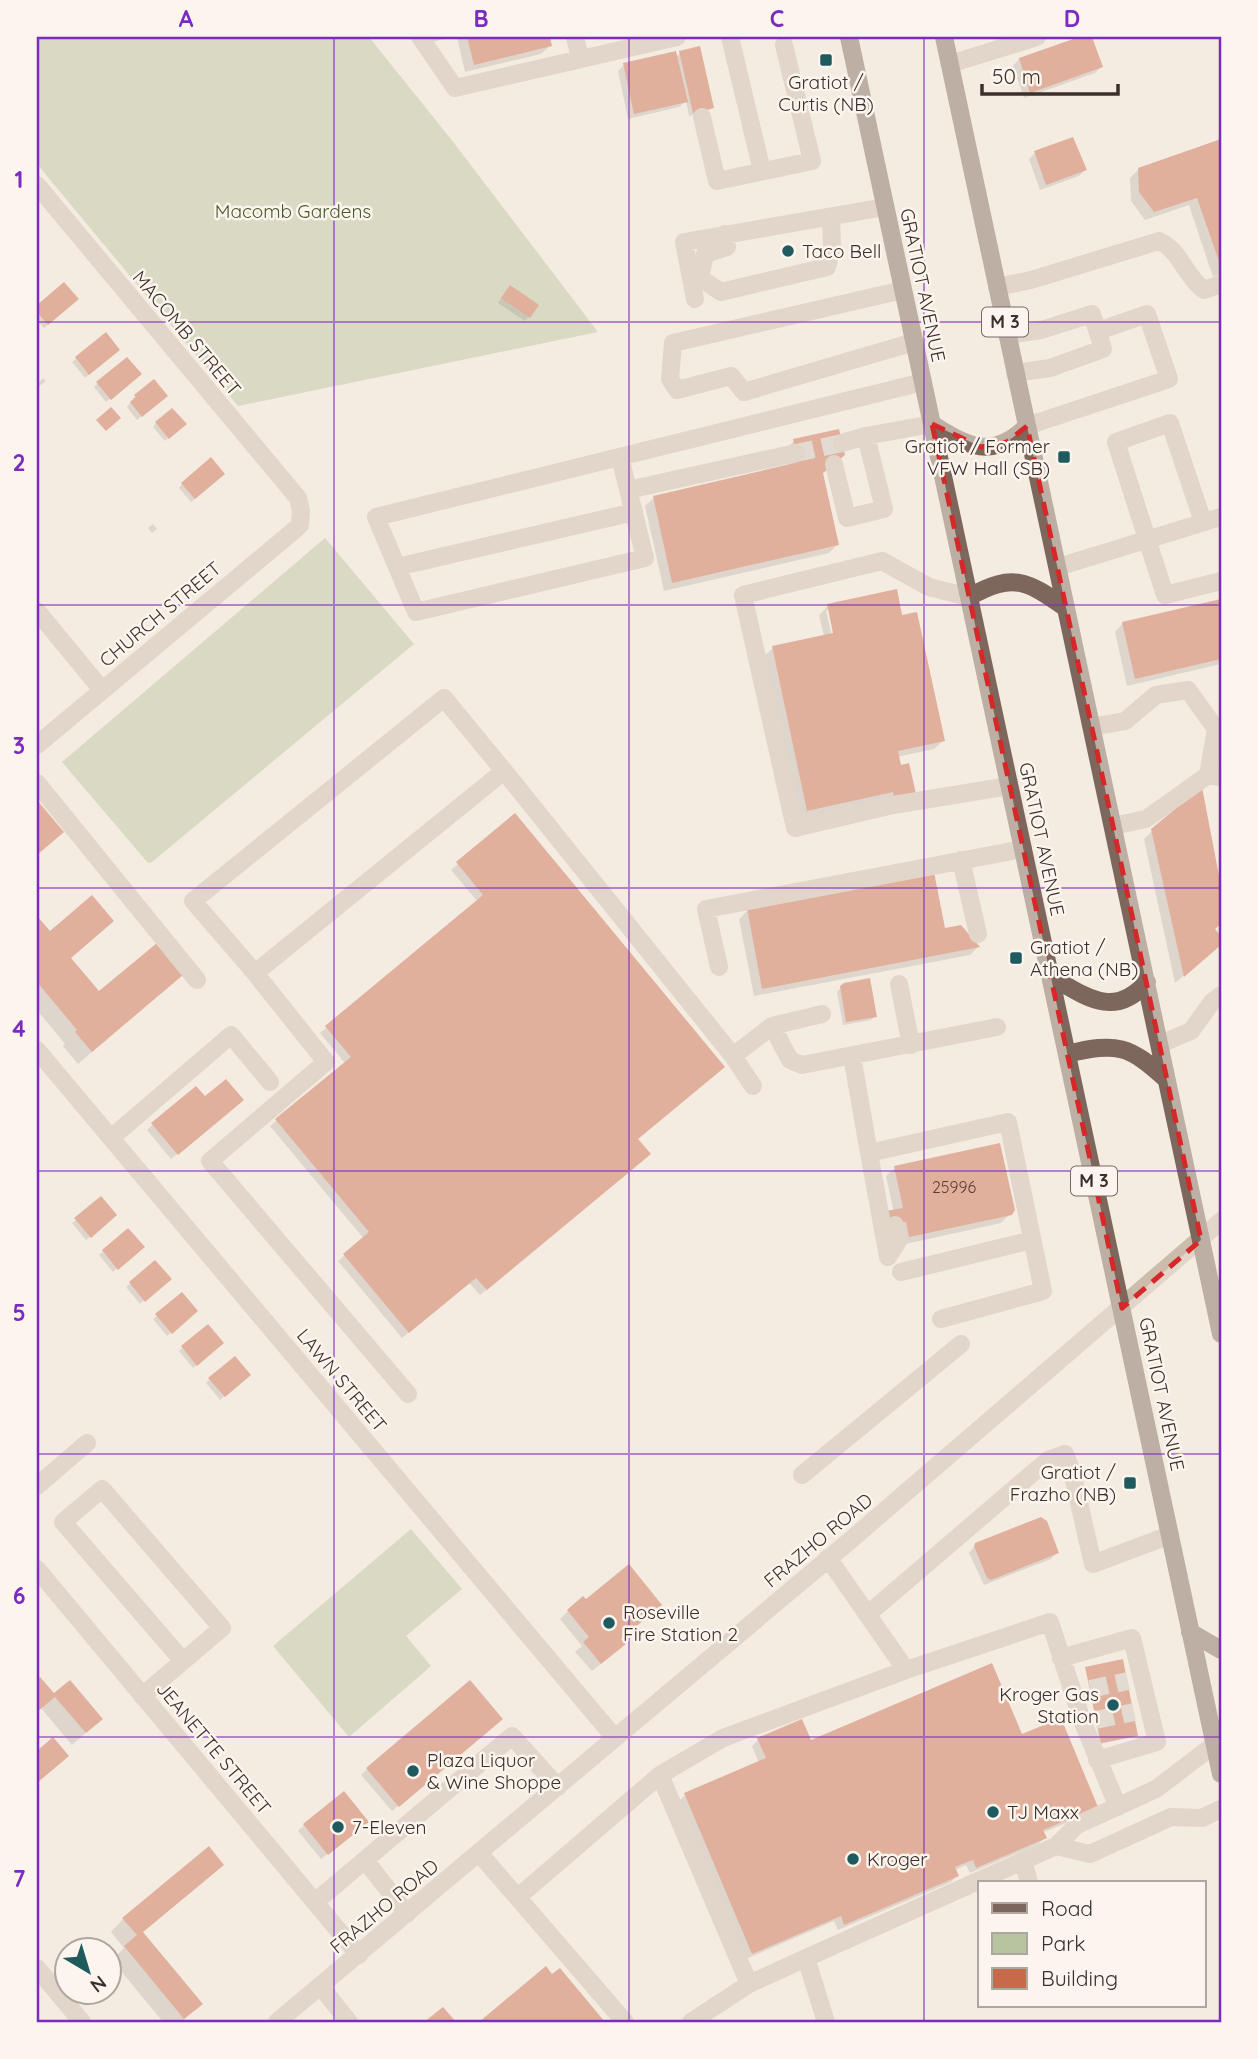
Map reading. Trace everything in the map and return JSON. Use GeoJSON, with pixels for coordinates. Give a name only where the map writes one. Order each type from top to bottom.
{"type":"FeatureCollection","features":[{"type":"Feature","properties":{"kind":"main road","name":"GRATIOT AVENUE"},"geometry":{"type":"LineString","coordinates":[[849,37],[1190,1632],[1218,1742],[1221,1774]]}},
{"type":"Feature","properties":{"kind":"main road","name":"M 3"},"geometry":{"type":"LineString","coordinates":[[944,37],[1221,1334]]}},
{"type":"Feature","properties":{"kind":"main road"},"geometry":{"type":"LineString","coordinates":[[932,424],[967,444],[981,447],[995,447],[1007,442],[1027,426]]}},
{"type":"Feature","properties":{"kind":"main road"},"geometry":{"type":"LineString","coordinates":[[970,597],[996,583],[1008,581],[1029,585],[1066,608]]}},
{"type":"Feature","properties":{"kind":"main road"},"geometry":{"type":"LineString","coordinates":[[1050,976],[1083,995],[1109,1003],[1129,999],[1147,982]]}},
{"type":"Feature","properties":{"kind":"main road"},"geometry":{"type":"LineString","coordinates":[[1067,1054],[1108,1046],[1121,1048],[1149,1063],[1167,1080]]}},
{"type":"Feature","properties":{"kind":"main road"},"geometry":{"type":"LineString","coordinates":[[1190,1632],[1221,1650]]}},
{"type":"Feature","properties":{"kind":"street"},"geometry":{"type":"LineString","coordinates":[[420,37],[455,88],[677,37]]}},
{"type":"Feature","properties":{"kind":"street"},"geometry":{"type":"LineString","coordinates":[[575,37],[580,58]]}},
{"type":"Feature","properties":{"kind":"street"},"geometry":{"type":"LineString","coordinates":[[730,37],[762,171]]}},
{"type":"Feature","properties":{"kind":"street"},"geometry":{"type":"LineString","coordinates":[[950,64],[1037,37]]}},
{"type":"Feature","properties":{"kind":"street"},"geometry":{"type":"LineString","coordinates":[[702,117],[717,181],[812,161],[785,45]]}},
{"type":"Feature","properties":{"kind":"street","name":"MACOMB STREET"},"geometry":{"type":"LineString","coordinates":[[37,185],[298,498],[301,511]]}},
{"type":"Feature","properties":{"kind":"street"},"geometry":{"type":"LineString","coordinates":[[695,299],[684,242],[726,241],[885,207]]}},
{"type":"Feature","properties":{"kind":"street"},"geometry":{"type":"LineString","coordinates":[[726,241],[705,254],[700,278],[722,292],[827,267],[832,248],[831,217]]}},
{"type":"Feature","properties":{"kind":"street"},"geometry":{"type":"LineString","coordinates":[[997,287],[1031,280],[1159,241],[1170,246],[1193,282],[1204,290],[1221,284]]}},
{"type":"Feature","properties":{"kind":"street"},"geometry":{"type":"LineString","coordinates":[[903,290],[673,343],[670,379],[677,390],[730,376],[744,392],[914,342]]}},
{"type":"Feature","properties":{"kind":"street"},"geometry":{"type":"LineString","coordinates":[[1007,335],[1041,330],[1092,314],[1103,349],[1049,368],[1015,373]]}},
{"type":"Feature","properties":{"kind":"street"},"geometry":{"type":"LineString","coordinates":[[1027,426],[1169,379],[1147,314],[1098,331]]}},
{"type":"Feature","properties":{"kind":"street"},"geometry":{"type":"LineString","coordinates":[[620,457],[645,558],[416,612],[376,517],[923,382]]}},
{"type":"Feature","properties":{"kind":"street"},"geometry":{"type":"LineString","coordinates":[[1203,522],[1170,423],[1116,442],[1165,595],[1221,581]]}},
{"type":"Feature","properties":{"kind":"street"},"geometry":{"type":"LineString","coordinates":[[842,443],[932,424]]}},
{"type":"Feature","properties":{"kind":"street"},"geometry":{"type":"LineString","coordinates":[[834,464],[847,518],[884,509],[866,436]]}},
{"type":"Feature","properties":{"kind":"street"},"geometry":{"type":"LineString","coordinates":[[628,490],[796,453]]}},
{"type":"Feature","properties":{"kind":"street","name":"CHURCH STREET"},"geometry":{"type":"LineString","coordinates":[[37,745],[291,533],[300,525],[301,511]]}},
{"type":"Feature","properties":{"kind":"street"},"geometry":{"type":"LineString","coordinates":[[397,566],[634,512]]}},
{"type":"Feature","properties":{"kind":"street"},"geometry":{"type":"LineString","coordinates":[[1058,567],[1221,517]]}},
{"type":"Feature","properties":{"kind":"street"},"geometry":{"type":"LineString","coordinates":[[970,597],[929,587],[882,561],[743,595],[795,828],[894,805],[1009,786]]}},
{"type":"Feature","properties":{"kind":"street"},"geometry":{"type":"LineString","coordinates":[[37,611],[102,690]]}},
{"type":"Feature","properties":{"kind":"street"},"geometry":{"type":"LineString","coordinates":[[1092,727],[1125,721],[1156,695],[1188,690],[1216,729],[1215,776],[1146,819],[1113,826]]}},
{"type":"Feature","properties":{"kind":"street"},"geometry":{"type":"LineString","coordinates":[[408,1394],[210,1161],[326,1062],[193,901],[444,698],[733,1056],[753,1086]]}},
{"type":"Feature","properties":{"kind":"street"},"geometry":{"type":"LineString","coordinates":[[255,973],[504,771]]}},
{"type":"Feature","properties":{"kind":"street"},"geometry":{"type":"LineString","coordinates":[[37,783],[197,980]]}},
{"type":"Feature","properties":{"kind":"street"},"geometry":{"type":"LineString","coordinates":[[719,967],[705,909],[1023,849]]}},
{"type":"Feature","properties":{"kind":"street"},"geometry":{"type":"LineString","coordinates":[[961,860],[978,934]]}},
{"type":"Feature","properties":{"kind":"street"},"geometry":{"type":"LineString","coordinates":[[899,984],[911,1045]]}},
{"type":"Feature","properties":{"kind":"street"},"geometry":{"type":"LineString","coordinates":[[1160,1044],[1191,1031],[1212,1002],[1221,995]]}},
{"type":"Feature","properties":{"kind":"street"},"geometry":{"type":"LineString","coordinates":[[733,1056],[772,1026],[822,1014]]}},
{"type":"Feature","properties":{"kind":"street"},"geometry":{"type":"LineString","coordinates":[[772,1026],[790,1060],[802,1065],[997,1027]]}},
{"type":"Feature","properties":{"kind":"street"},"geometry":{"type":"LineString","coordinates":[[111,1138],[231,1035],[270,1082]]}},
{"type":"Feature","properties":{"kind":"street","name":"LAWN STREET"},"geometry":{"type":"LineString","coordinates":[[37,1050],[615,1738]]}},
{"type":"Feature","properties":{"kind":"street"},"geometry":{"type":"LineString","coordinates":[[852,1056],[869,1153],[888,1257],[898,1241],[883,1172],[869,1153]]}},
{"type":"Feature","properties":{"kind":"street"},"geometry":{"type":"LineString","coordinates":[[869,1153],[1008,1122],[1043,1291],[941,1319]]}},
{"type":"Feature","properties":{"kind":"street","name":"FRAZHO ROAD"},"geometry":{"type":"LineString","coordinates":[[277,2022],[828,1558],[1221,1221]]}},
{"type":"Feature","properties":{"kind":"street"},"geometry":{"type":"LineString","coordinates":[[901,1272],[1032,1240]]}},
{"type":"Feature","properties":{"kind":"street"},"geometry":{"type":"LineString","coordinates":[[802,1475],[961,1344]]}},
{"type":"Feature","properties":{"kind":"street"},"geometry":{"type":"LineString","coordinates":[[37,1486],[87,1443]]}},
{"type":"Feature","properties":{"kind":"street"},"geometry":{"type":"LineString","coordinates":[[868,1614],[1048,1460],[1065,1454],[1072,1472],[1093,1564],[1170,1535]]}},
{"type":"Feature","properties":{"kind":"street"},"geometry":{"type":"LineString","coordinates":[[142,1696],[222,1629],[102,1489],[64,1522],[183,1661]]}},
{"type":"Feature","properties":{"kind":"street"},"geometry":{"type":"LineString","coordinates":[[828,1558],[906,1670]]}},
{"type":"Feature","properties":{"kind":"street","name":"JEANETTE STREET"},"geometry":{"type":"LineString","coordinates":[[37,1569],[359,1955]]}},
{"type":"Feature","properties":{"kind":"street"},"geometry":{"type":"LineString","coordinates":[[518,1897],[660,1775],[723,1738],[906,1670],[1050,1622],[1061,1658],[1082,1691],[1097,1760],[1118,1807]]}},
{"type":"Feature","properties":{"kind":"street"},"geometry":{"type":"LineString","coordinates":[[1061,1658],[1132,1638],[1135,1679],[1142,1711],[1157,1742],[1097,1760]]}},
{"type":"Feature","properties":{"kind":"street"},"geometry":{"type":"LineString","coordinates":[[315,1902],[512,1736],[558,1787]]}},
{"type":"Feature","properties":{"kind":"street"},"geometry":{"type":"LineString","coordinates":[[978,1881],[1056,1846],[1077,1825],[1156,1789],[1218,1742]]}},
{"type":"Feature","properties":{"kind":"street"},"geometry":{"type":"LineString","coordinates":[[660,1775],[749,1983]]}},
{"type":"Feature","properties":{"kind":"street"},"geometry":{"type":"LineString","coordinates":[[1056,1846],[1090,1854],[1171,1817],[1202,1818],[1221,1809]]}},
{"type":"Feature","properties":{"kind":"street"},"geometry":{"type":"LineString","coordinates":[[479,1853],[625,2022]]}},
{"type":"Feature","properties":{"kind":"street"},"geometry":{"type":"LineString","coordinates":[[365,1860],[407,1914]]}},
{"type":"Feature","properties":{"kind":"street"},"geometry":{"type":"LineString","coordinates":[[1023,1861],[1029,1881]]}},
{"type":"Feature","properties":{"kind":"street"},"geometry":{"type":"LineString","coordinates":[[691,2022],[749,1983],[978,1881]]}},
{"type":"Feature","properties":{"kind":"street"},"geometry":{"type":"LineString","coordinates":[[806,1958],[825,2022]]}},
{"type":"Feature","properties":{"kind":"street"},"geometry":{"type":"LineString","coordinates":[[37,1968],[82,2022]]}},
{"type":"Feature","properties":{"kind":"street"},"geometry":{"type":"LineString","coordinates":[[321,1987],[349,2022]]}},
{"type":"Feature","properties":{"kind":"highlighted area"},"geometry":{"type":"Polygon","coordinates":[[[932,424],[981,447],[1007,442],[1027,426],[1113,826],[1201,1240],[1122,1308],[932,424]]]}},
{"type":"Feature","properties":{"kind":"green space","name":"Macomb Gardens"},"geometry":{"type":"Polygon","coordinates":[[[37,37],[369,37],[454,143],[598,332],[238,406],[37,164],[37,37]]]}},
{"type":"Feature","properties":{"kind":"green space"},"geometry":{"type":"Polygon","coordinates":[[[325,538],[414,644],[148,863],[62,762],[325,538]]]}},
{"type":"Feature","properties":{"kind":"green space"},"geometry":{"type":"Polygon","coordinates":[[[411,1529],[462,1589],[406,1636],[431,1666],[349,1737],[273,1646],[411,1529]]]}},
{"type":"Feature","properties":{"kind":"building"},"geometry":{"type":"Polygon","coordinates":[[[467,37],[550,37],[552,46],[474,65],[467,37]]]}},
{"type":"Feature","properties":{"kind":"building"},"geometry":{"type":"Polygon","coordinates":[[[1079,37],[1092,37],[1103,67],[1030,93],[1019,58],[1079,37]]]}},
{"type":"Feature","properties":{"kind":"building"},"geometry":{"type":"Polygon","coordinates":[[[700,46],[714,108],[693,113],[679,51],[700,46]]]}},
{"type":"Feature","properties":{"kind":"building"},"geometry":{"type":"Polygon","coordinates":[[[676,51],[688,102],[634,114],[623,63],[676,51]]]}},
{"type":"Feature","properties":{"kind":"building"},"geometry":{"type":"Polygon","coordinates":[[[1073,137],[1087,170],[1046,185],[1034,151],[1073,137]]]}},
{"type":"Feature","properties":{"kind":"building"},"geometry":{"type":"Polygon","coordinates":[[[1221,139],[1221,267],[1197,198],[1154,212],[1139,192],[1138,168],[1221,139]]]}},
{"type":"Feature","properties":{"kind":"building"},"geometry":{"type":"Polygon","coordinates":[[[64,282],[79,299],[48,325],[37,312],[37,305],[64,282]]]}},
{"type":"Feature","properties":{"kind":"building"},"geometry":{"type":"Polygon","coordinates":[[[510,285],[539,305],[530,318],[501,298],[510,285]]]}},
{"type":"Feature","properties":{"kind":"building"},"geometry":{"type":"Polygon","coordinates":[[[106,332],[120,350],[89,375],[75,357],[106,332]]]}},
{"type":"Feature","properties":{"kind":"building"},"geometry":{"type":"Polygon","coordinates":[[[127,357],[142,374],[111,400],[96,382],[127,357]]]}},
{"type":"Feature","properties":{"kind":"building"},"geometry":{"type":"Polygon","coordinates":[[[154,379],[168,396],[142,417],[130,402],[136,397],[134,395],[154,379]]]}},
{"type":"Feature","properties":{"kind":"building"},"geometry":{"type":"Polygon","coordinates":[[[111,407],[121,418],[106,431],[96,420],[111,407]]]}},
{"type":"Feature","properties":{"kind":"building"},"geometry":{"type":"Polygon","coordinates":[[[172,408],[187,424],[169,439],[155,422],[172,408]]]}},
{"type":"Feature","properties":{"kind":"building"},"geometry":{"type":"Polygon","coordinates":[[[839,429],[845,455],[823,473],[839,545],[672,583],[653,496],[799,462],[793,439],[839,429]]]}},
{"type":"Feature","properties":{"kind":"building"},"geometry":{"type":"Polygon","coordinates":[[[211,457],[225,474],[195,499],[181,483],[211,457]]]}},
{"type":"Feature","properties":{"kind":"building"},"geometry":{"type":"Polygon","coordinates":[[[897,589],[902,615],[917,612],[945,741],[898,751],[901,765],[909,763],[917,798],[895,803],[893,792],[807,811],[772,646],[833,633],[827,604],[897,589]]]}},
{"type":"Feature","properties":{"kind":"building"},"geometry":{"type":"Polygon","coordinates":[[[1221,599],[1221,659],[1135,679],[1122,622],[1221,599]]]}},
{"type":"Feature","properties":{"kind":"building"},"geometry":{"type":"Polygon","coordinates":[[[1202,787],[1221,880],[1221,924],[1215,929],[1221,936],[1221,945],[1184,977],[1151,829],[1202,787]]]}},
{"type":"Feature","properties":{"kind":"building"},"geometry":{"type":"Polygon","coordinates":[[[37,800],[64,832],[37,855],[37,800]]]}},
{"type":"Feature","properties":{"kind":"building"},"geometry":{"type":"Polygon","coordinates":[[[515,813],[725,1067],[638,1139],[651,1154],[487,1290],[476,1278],[409,1333],[343,1254],[369,1232],[275,1119],[351,1057],[325,1026],[483,895],[456,862],[515,813]]]}},
{"type":"Feature","properties":{"kind":"building"},"geometry":{"type":"Polygon","coordinates":[[[934,872],[945,928],[961,925],[980,947],[762,989],[747,908],[934,872]]]}},
{"type":"Feature","properties":{"kind":"building"},"geometry":{"type":"Polygon","coordinates":[[[92,895],[114,921],[71,958],[99,991],[157,943],[183,975],[92,1052],[37,982],[37,916],[50,931],[92,895]]]}},
{"type":"Feature","properties":{"kind":"building"},"geometry":{"type":"Polygon","coordinates":[[[870,978],[877,1017],[846,1022],[840,986],[870,978]]]}},
{"type":"Feature","properties":{"kind":"building"},"geometry":{"type":"Polygon","coordinates":[[[226,1079],[244,1100],[178,1155],[151,1123],[196,1086],[205,1096],[226,1079]]]}},
{"type":"Feature","properties":{"kind":"building"},"geometry":{"type":"Polygon","coordinates":[[[1000,1143],[1015,1210],[1012,1215],[909,1237],[906,1222],[889,1226],[886,1211],[903,1208],[894,1166],[1000,1143]]]}},
{"type":"Feature","properties":{"kind":"building"},"geometry":{"type":"Polygon","coordinates":[[[101,1196],[117,1215],[91,1238],[74,1218],[101,1196]]]}},
{"type":"Feature","properties":{"kind":"building"},"geometry":{"type":"Polygon","coordinates":[[[128,1228],[145,1247],[118,1270],[102,1250],[128,1228]]]}},
{"type":"Feature","properties":{"kind":"building"},"geometry":{"type":"Polygon","coordinates":[[[155,1260],[172,1279],[145,1302],[129,1282],[155,1260]]]}},
{"type":"Feature","properties":{"kind":"building"},"geometry":{"type":"Polygon","coordinates":[[[182,1292],[198,1311],[172,1334],[155,1314],[182,1292]]]}},
{"type":"Feature","properties":{"kind":"building"},"geometry":{"type":"Polygon","coordinates":[[[208,1324],[224,1343],[197,1366],[181,1346],[208,1324]]]}},
{"type":"Feature","properties":{"kind":"building"},"geometry":{"type":"Polygon","coordinates":[[[235,1356],[251,1375],[225,1397],[208,1378],[235,1356]]]}},
{"type":"Feature","properties":{"kind":"building"},"geometry":{"type":"Polygon","coordinates":[[[1041,1517],[1047,1521],[1059,1553],[991,1580],[987,1578],[975,1543],[1041,1517]]]}},
{"type":"Feature","properties":{"kind":"building","name":"Roseville Fire Station 2"},"geometry":{"type":"Polygon","coordinates":[[[629,1564],[662,1605],[621,1639],[626,1644],[601,1664],[583,1642],[589,1637],[567,1610],[583,1596],[586,1599],[629,1564]]]}},
{"type":"Feature","properties":{"kind":"building"},"geometry":{"type":"Polygon","coordinates":[[[1123,1659],[1138,1736],[1101,1743],[1085,1667],[1123,1659]]]}},
{"type":"Feature","properties":{"kind":"building"},"geometry":{"type":"Polygon","coordinates":[[[992,1663],[1022,1734],[1061,1718],[1098,1807],[1043,1830],[1047,1838],[976,1868],[973,1860],[955,1867],[959,1876],[844,1925],[841,1916],[752,1954],[684,1793],[766,1758],[757,1738],[802,1719],[811,1740],[992,1663]]]}},
{"type":"Feature","properties":{"kind":"building"},"geometry":{"type":"Polygon","coordinates":[[[40,1677],[54,1693],[70,1680],[103,1719],[86,1733],[55,1697],[37,1712],[37,1680],[40,1677]]]}},
{"type":"Feature","properties":{"kind":"building"},"geometry":{"type":"Polygon","coordinates":[[[470,1680],[503,1719],[399,1807],[366,1768],[470,1680]]]}},
{"type":"Feature","properties":{"kind":"building"},"geometry":{"type":"Polygon","coordinates":[[[53,1737],[69,1756],[37,1783],[37,1751],[53,1737]]]}},
{"type":"Feature","properties":{"kind":"building"},"geometry":{"type":"Polygon","coordinates":[[[344,1791],[369,1822],[328,1855],[303,1824],[344,1791]]]}},
{"type":"Feature","properties":{"kind":"building"},"geometry":{"type":"Polygon","coordinates":[[[209,1846],[224,1865],[143,1932],[203,2004],[184,2019],[124,1946],[137,1935],[122,1918],[209,1846]]]}},
{"type":"Feature","properties":{"kind":"building"},"geometry":{"type":"Polygon","coordinates":[[[546,1966],[552,1974],[560,1968],[605,2022],[479,2022],[546,1966]]]}},
{"type":"Feature","properties":{"kind":"building"},"geometry":{"type":"Polygon","coordinates":[[[443,2007],[456,2022],[424,2022],[443,2007]]]}},
{"type":"Feature","properties":{"kind":"tunnel"},"geometry":{"type":"LineString","coordinates":[[796,453],[842,443]]}},
{"type":"Feature","properties":{"kind":"tunnel"},"geometry":{"type":"LineString","coordinates":[[1090,1689],[1128,1681]]}},
{"type":"Feature","properties":{"kind":"tunnel"},"geometry":{"type":"LineString","coordinates":[[1096,1720],[1134,1712]]}},
{"type":"Feature","properties":{"kind":"place","name":"Gratiot / Curtis (NB)"},"geometry":{"type":"Point","coordinates":[826,60]}},
{"type":"Feature","properties":{"kind":"place","name":"Taco Bell"},"geometry":{"type":"Point","coordinates":[788,251]}},
{"type":"Feature","properties":{"kind":"place","name":"Gratiot / Former VFW Hall (SB)"},"geometry":{"type":"Point","coordinates":[1064,457]}},
{"type":"Feature","properties":{"kind":"place","name":"Gratiot / Athena (NB)"},"geometry":{"type":"Point","coordinates":[1016,958]}},
{"type":"Feature","properties":{"kind":"place","name":"Gratiot / Frazho (NB)"},"geometry":{"type":"Point","coordinates":[1130,1483]}},
{"type":"Feature","properties":{"kind":"place","name":"Roseville Fire Station 2"},"geometry":{"type":"Point","coordinates":[609,1623]}},
{"type":"Feature","properties":{"kind":"place","name":"Kroger Gas Station"},"geometry":{"type":"Point","coordinates":[1113,1705]}},
{"type":"Feature","properties":{"kind":"place","name":"Plaza Liquor & Wine Shoppe"},"geometry":{"type":"Point","coordinates":[413,1771]}},
{"type":"Feature","properties":{"kind":"place","name":"TJ Maxx"},"geometry":{"type":"Point","coordinates":[993,1812]}},
{"type":"Feature","properties":{"kind":"place","name":"7-Eleven"},"geometry":{"type":"Point","coordinates":[338,1827]}},
{"type":"Feature","properties":{"kind":"place","name":"Kroger"},"geometry":{"type":"Point","coordinates":[853,1859]}}]}
